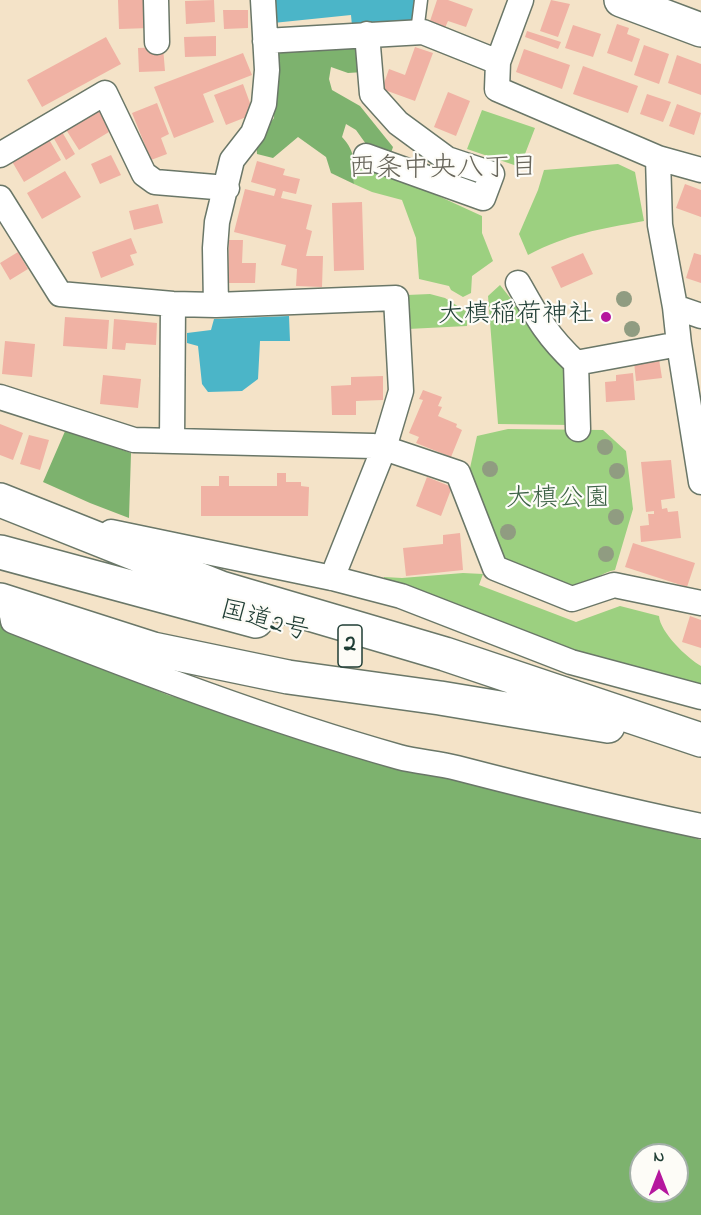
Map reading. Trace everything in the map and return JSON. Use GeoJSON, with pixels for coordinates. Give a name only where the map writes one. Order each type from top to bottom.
{"type":"FeatureCollection","features":[{"type":"Feature","properties":{"kind":"main road"},"geometry":{"type":"LineString","coordinates":[[621,0],[701,30]]}},
{"type":"Feature","properties":{"kind":"main road"},"geometry":{"type":"LineString","coordinates":[[0,500],[221,588],[445,654],[701,741]]}},
{"type":"Feature","properties":{"kind":"main road","name":"国道2号"},"geometry":{"type":"LineString","coordinates":[[0,552],[701,741]]}},
{"type":"Feature","properties":{"kind":"main road"},"geometry":{"type":"LineString","coordinates":[[5,602],[153,649],[288,677],[440,698],[701,741]]}},
{"type":"Feature","properties":{"kind":"street"},"geometry":{"type":"LineString","coordinates":[[156,0],[157,42]]}},
{"type":"Feature","properties":{"kind":"street"},"geometry":{"type":"LineString","coordinates":[[216,306],[217,222],[232,160],[254,133],[264,104],[267,70],[263,0]]}},
{"type":"Feature","properties":{"kind":"street"},"geometry":{"type":"LineString","coordinates":[[521,0],[498,62],[497,89],[658,158],[701,170]]}},
{"type":"Feature","properties":{"kind":"street"},"geometry":{"type":"LineString","coordinates":[[265,41],[367,34],[423,33],[498,62]]}},
{"type":"Feature","properties":{"kind":"street"},"geometry":{"type":"LineString","coordinates":[[366,156],[483,198],[492,174],[447,159],[398,123],[372,94],[367,34]]}},
{"type":"Feature","properties":{"kind":"street"},"geometry":{"type":"LineString","coordinates":[[0,156],[105,93],[144,174],[155,182],[227,188]]}},
{"type":"Feature","properties":{"kind":"street"},"geometry":{"type":"LineString","coordinates":[[658,158],[660,225],[700,470]]}},
{"type":"Feature","properties":{"kind":"street"},"geometry":{"type":"LineString","coordinates":[[0,198],[8,230],[60,294],[216,306],[396,298],[401,391],[384,448],[332,579]]}},
{"type":"Feature","properties":{"kind":"street"},"geometry":{"type":"LineString","coordinates":[[518,283],[541,325],[576,363],[578,429]]}},
{"type":"Feature","properties":{"kind":"street"},"geometry":{"type":"LineString","coordinates":[[172,441],[173,304]]}},
{"type":"Feature","properties":{"kind":"street"},"geometry":{"type":"LineString","coordinates":[[675,307],[701,316]]}},
{"type":"Feature","properties":{"kind":"street"},"geometry":{"type":"LineString","coordinates":[[576,363],[679,344]]}},
{"type":"Feature","properties":{"kind":"street"},"geometry":{"type":"LineString","coordinates":[[0,397],[134,440],[384,448],[458,473],[495,568],[572,599],[614,585],[701,603]]}},
{"type":"Feature","properties":{"kind":"street"},"geometry":{"type":"LineString","coordinates":[[0,500],[89,528],[332,579],[401,596],[571,662],[701,697]]}},
{"type":"Feature","properties":{"kind":"street"},"geometry":{"type":"LineString","coordinates":[[5,602],[13,621],[256,712],[402,758],[458,768],[613,807],[701,826]]}},
{"type":"Feature","properties":{"kind":"lane"},"geometry":{"type":"LineString","coordinates":[[417,33],[421,0]]}},
{"type":"Feature","properties":{"kind":"green space"},"geometry":{"type":"Polygon","coordinates":[[[297,47],[359,48],[363,72],[348,73],[331,67],[329,79],[332,90],[360,106],[393,147],[390,156],[366,144],[356,130],[346,124],[342,137],[352,153],[354,184],[331,173],[326,157],[298,137],[273,158],[257,154],[256,141],[274,118],[275,55],[297,47]]]}},
{"type":"Feature","properties":{"kind":"green space"},"geometry":{"type":"Polygon","coordinates":[[[482,110],[535,128],[520,167],[467,149],[482,110]]]}},
{"type":"Feature","properties":{"kind":"green space"},"geometry":{"type":"Polygon","coordinates":[[[358,164],[408,182],[482,216],[482,233],[493,261],[472,276],[471,293],[463,297],[451,290],[449,286],[419,279],[416,238],[402,200],[372,192],[354,184],[353,166],[358,164]]]}},
{"type":"Feature","properties":{"kind":"green space"},"geometry":{"type":"Polygon","coordinates":[[[618,164],[635,172],[644,221],[571,237],[528,255],[519,234],[544,170],[618,164]]]}},
{"type":"Feature","properties":{"kind":"green space"},"geometry":{"type":"Polygon","coordinates":[[[500,285],[564,366],[570,425],[498,424],[488,296],[500,285]]]}},
{"type":"Feature","properties":{"kind":"green space"},"geometry":{"type":"Polygon","coordinates":[[[430,294],[445,298],[467,312],[467,326],[408,329],[407,295],[430,294]]]}},
{"type":"Feature","properties":{"kind":"green space"},"geometry":{"type":"Polygon","coordinates":[[[66,429],[131,453],[129,518],[43,482],[66,429]]]}},
{"type":"Feature","properties":{"kind":"green space","name":"大槙公園"},"geometry":{"type":"Polygon","coordinates":[[[508,429],[603,430],[626,451],[633,509],[615,570],[584,584],[576,585],[555,581],[502,559],[470,468],[477,436],[508,429]]]}},
{"type":"Feature","properties":{"kind":"green space"},"geometry":{"type":"Polygon","coordinates":[[[463,573],[483,574],[479,585],[576,622],[620,606],[659,616],[664,629],[675,644],[701,666],[701,690],[460,617],[456,605],[383,583],[384,577],[402,578],[463,573]]]}},
{"type":"Feature","properties":{"kind":"green space"},"geometry":{"type":"Polygon","coordinates":[[[0,624],[168,695],[312,737],[457,768],[701,840],[701,1215],[0,1215],[0,624]]]}},
{"type":"Feature","properties":{"kind":"water"},"geometry":{"type":"Polygon","coordinates":[[[272,0],[418,0],[416,22],[352,26],[351,15],[273,23],[272,0]]]}},
{"type":"Feature","properties":{"kind":"water"},"geometry":{"type":"Polygon","coordinates":[[[289,316],[290,341],[260,341],[258,379],[242,391],[208,392],[202,384],[198,346],[187,343],[187,333],[211,330],[214,319],[289,316]]]}},
{"type":"Feature","properties":{"kind":"building"},"geometry":{"type":"Polygon","coordinates":[[[118,0],[149,0],[150,28],[119,29],[118,0]]]}},
{"type":"Feature","properties":{"kind":"building"},"geometry":{"type":"Polygon","coordinates":[[[214,0],[215,22],[186,24],[185,1],[214,0]]]}},
{"type":"Feature","properties":{"kind":"building"},"geometry":{"type":"Polygon","coordinates":[[[437,0],[448,0],[473,9],[466,27],[448,21],[444,30],[429,24],[437,0]]]}},
{"type":"Feature","properties":{"kind":"building"},"geometry":{"type":"Polygon","coordinates":[[[551,0],[570,4],[558,37],[540,31],[551,0]]]}},
{"type":"Feature","properties":{"kind":"building"},"geometry":{"type":"Polygon","coordinates":[[[223,10],[248,10],[248,28],[224,29],[223,10]]]}},
{"type":"Feature","properties":{"kind":"building"},"geometry":{"type":"Polygon","coordinates":[[[617,24],[629,28],[627,34],[640,39],[632,62],[607,53],[617,24]]]}},
{"type":"Feature","properties":{"kind":"building"},"geometry":{"type":"Polygon","coordinates":[[[573,25],[601,34],[593,57],[565,48],[573,25]]]}},
{"type":"Feature","properties":{"kind":"building"},"geometry":{"type":"Polygon","coordinates":[[[527,31],[561,42],[558,49],[525,37],[527,31]]]}},
{"type":"Feature","properties":{"kind":"building"},"geometry":{"type":"Polygon","coordinates":[[[216,36],[216,56],[185,57],[184,37],[216,36]]]}},
{"type":"Feature","properties":{"kind":"building"},"geometry":{"type":"Polygon","coordinates":[[[106,37],[121,64],[42,107],[27,80],[106,37]]]}},
{"type":"Feature","properties":{"kind":"building"},"geometry":{"type":"Polygon","coordinates":[[[644,45],[669,54],[659,84],[634,75],[644,45]]]}},
{"type":"Feature","properties":{"kind":"building"},"geometry":{"type":"Polygon","coordinates":[[[163,47],[165,71],[139,72],[138,48],[163,47]]]}},
{"type":"Feature","properties":{"kind":"building"},"geometry":{"type":"Polygon","coordinates":[[[415,47],[433,53],[415,101],[382,89],[389,69],[405,75],[415,47]]]}},
{"type":"Feature","properties":{"kind":"building"},"geometry":{"type":"Polygon","coordinates":[[[524,49],[570,65],[562,89],[516,72],[524,49]]]}},
{"type":"Feature","properties":{"kind":"building"},"geometry":{"type":"Polygon","coordinates":[[[243,53],[252,75],[203,94],[214,122],[174,138],[154,87],[243,53]]]}},
{"type":"Feature","properties":{"kind":"building"},"geometry":{"type":"Polygon","coordinates":[[[677,55],[701,64],[701,95],[668,83],[677,55]]]}},
{"type":"Feature","properties":{"kind":"building"},"geometry":{"type":"Polygon","coordinates":[[[583,66],[638,86],[628,113],[573,94],[583,66]]]}},
{"type":"Feature","properties":{"kind":"building"},"geometry":{"type":"Polygon","coordinates":[[[243,84],[254,114],[226,125],[214,95],[243,84]]]}},
{"type":"Feature","properties":{"kind":"building"},"geometry":{"type":"Polygon","coordinates":[[[448,92],[470,101],[456,136],[434,127],[448,92]]]}},
{"type":"Feature","properties":{"kind":"building"},"geometry":{"type":"Polygon","coordinates":[[[647,94],[671,102],[663,122],[640,114],[647,94]]]}},
{"type":"Feature","properties":{"kind":"building"},"geometry":{"type":"Polygon","coordinates":[[[157,103],[169,134],[161,138],[167,154],[151,160],[132,113],[157,103]]]}},
{"type":"Feature","properties":{"kind":"building"},"geometry":{"type":"Polygon","coordinates":[[[677,104],[701,113],[694,135],[669,126],[677,104]]]}},
{"type":"Feature","properties":{"kind":"building"},"geometry":{"type":"Polygon","coordinates":[[[98,108],[109,127],[107,128],[109,132],[79,150],[65,128],[98,108]]]}},
{"type":"Feature","properties":{"kind":"building"},"geometry":{"type":"Polygon","coordinates":[[[61,130],[75,154],[66,160],[52,135],[61,130]]]}},
{"type":"Feature","properties":{"kind":"building"},"geometry":{"type":"Polygon","coordinates":[[[47,136],[61,160],[24,182],[10,158],[47,136]]]}},
{"type":"Feature","properties":{"kind":"building"},"geometry":{"type":"Polygon","coordinates":[[[111,155],[121,175],[100,184],[91,164],[111,155]]]}},
{"type":"Feature","properties":{"kind":"building"},"geometry":{"type":"Polygon","coordinates":[[[257,161],[285,169],[283,175],[300,179],[296,194],[283,191],[281,198],[312,205],[306,229],[312,231],[306,256],[323,256],[322,287],[296,286],[297,269],[281,265],[286,245],[234,232],[245,189],[274,196],[276,189],[251,182],[257,161]]]}},
{"type":"Feature","properties":{"kind":"building"},"geometry":{"type":"Polygon","coordinates":[[[65,171],[81,197],[42,219],[27,193],[65,171]]]}},
{"type":"Feature","properties":{"kind":"building"},"geometry":{"type":"Polygon","coordinates":[[[685,184],[701,190],[701,217],[676,208],[685,184]]]}},
{"type":"Feature","properties":{"kind":"building"},"geometry":{"type":"Polygon","coordinates":[[[362,202],[364,270],[334,271],[332,203],[362,202]]]}},
{"type":"Feature","properties":{"kind":"building"},"geometry":{"type":"Polygon","coordinates":[[[158,204],[163,223],[134,230],[129,211],[158,204]]]}},
{"type":"Feature","properties":{"kind":"building"},"geometry":{"type":"Polygon","coordinates":[[[131,238],[137,253],[130,255],[134,265],[101,278],[92,252],[131,238]]]}},
{"type":"Feature","properties":{"kind":"building"},"geometry":{"type":"Polygon","coordinates":[[[229,240],[243,240],[242,263],[256,263],[255,283],[228,283],[229,240]]]}},
{"type":"Feature","properties":{"kind":"building"},"geometry":{"type":"Polygon","coordinates":[[[18,252],[28,269],[10,280],[0,263],[18,252]]]}},
{"type":"Feature","properties":{"kind":"building"},"geometry":{"type":"Polygon","coordinates":[[[583,253],[593,274],[561,288],[551,267],[583,253]]]}},
{"type":"Feature","properties":{"kind":"building"},"geometry":{"type":"Polygon","coordinates":[[[694,253],[701,255],[701,283],[686,278],[694,253]]]}},
{"type":"Feature","properties":{"kind":"building"},"geometry":{"type":"Polygon","coordinates":[[[65,317],[109,320],[107,349],[63,346],[65,317]]]}},
{"type":"Feature","properties":{"kind":"building"},"geometry":{"type":"Polygon","coordinates":[[[114,319],[157,323],[156,345],[126,343],[125,350],[112,349],[114,319]]]}},
{"type":"Feature","properties":{"kind":"building"},"geometry":{"type":"Polygon","coordinates":[[[5,341],[35,344],[32,377],[2,374],[5,341]]]}},
{"type":"Feature","properties":{"kind":"building"},"geometry":{"type":"Polygon","coordinates":[[[659,359],[662,378],[636,381],[634,362],[659,359]]]}},
{"type":"Feature","properties":{"kind":"building"},"geometry":{"type":"Polygon","coordinates":[[[633,373],[635,400],[606,402],[605,382],[616,381],[616,375],[633,373]]]}},
{"type":"Feature","properties":{"kind":"building"},"geometry":{"type":"Polygon","coordinates":[[[103,375],[141,379],[138,408],[100,404],[103,375]]]}},
{"type":"Feature","properties":{"kind":"building"},"geometry":{"type":"Polygon","coordinates":[[[383,376],[383,400],[356,401],[356,415],[332,415],[331,386],[351,385],[351,377],[383,376]]]}},
{"type":"Feature","properties":{"kind":"building"},"geometry":{"type":"Polygon","coordinates":[[[423,390],[442,397],[438,406],[442,407],[438,416],[457,424],[456,427],[462,430],[451,457],[416,443],[419,437],[409,433],[423,400],[419,399],[423,390]]]}},
{"type":"Feature","properties":{"kind":"building"},"geometry":{"type":"Polygon","coordinates":[[[0,424],[23,433],[13,460],[0,455],[0,424]]]}},
{"type":"Feature","properties":{"kind":"building"},"geometry":{"type":"Polygon","coordinates":[[[29,435],[49,440],[40,470],[20,464],[29,435]]]}},
{"type":"Feature","properties":{"kind":"building"},"geometry":{"type":"Polygon","coordinates":[[[671,460],[675,498],[661,500],[662,509],[667,508],[668,512],[678,511],[681,538],[641,542],[640,526],[649,525],[648,514],[654,514],[654,511],[646,512],[641,462],[671,460]]]}},
{"type":"Feature","properties":{"kind":"building"},"geometry":{"type":"Polygon","coordinates":[[[277,473],[286,473],[286,482],[301,482],[301,486],[309,487],[308,516],[201,516],[201,486],[219,486],[219,476],[229,476],[229,486],[277,486],[277,473]]]}},
{"type":"Feature","properties":{"kind":"building"},"geometry":{"type":"Polygon","coordinates":[[[427,477],[452,487],[441,516],[416,506],[427,477]]]}},
{"type":"Feature","properties":{"kind":"building"},"geometry":{"type":"Polygon","coordinates":[[[460,533],[463,570],[406,576],[403,548],[443,544],[443,535],[460,533]]]}},
{"type":"Feature","properties":{"kind":"building"},"geometry":{"type":"Polygon","coordinates":[[[633,543],[695,563],[687,587],[625,567],[633,543]]]}},
{"type":"Feature","properties":{"kind":"building"},"geometry":{"type":"Polygon","coordinates":[[[690,616],[701,620],[701,648],[682,642],[690,616]]]}},
{"type":"Feature","properties":{"kind":"place","name":"大槙稲荷神社"},"geometry":{"type":"Point","coordinates":[606,317]}},
{"type":"Feature","properties":{"kind":"district","name":"西条中央八丁目"},"geometry":{"type":"Point","coordinates":[443,171]}}]}
